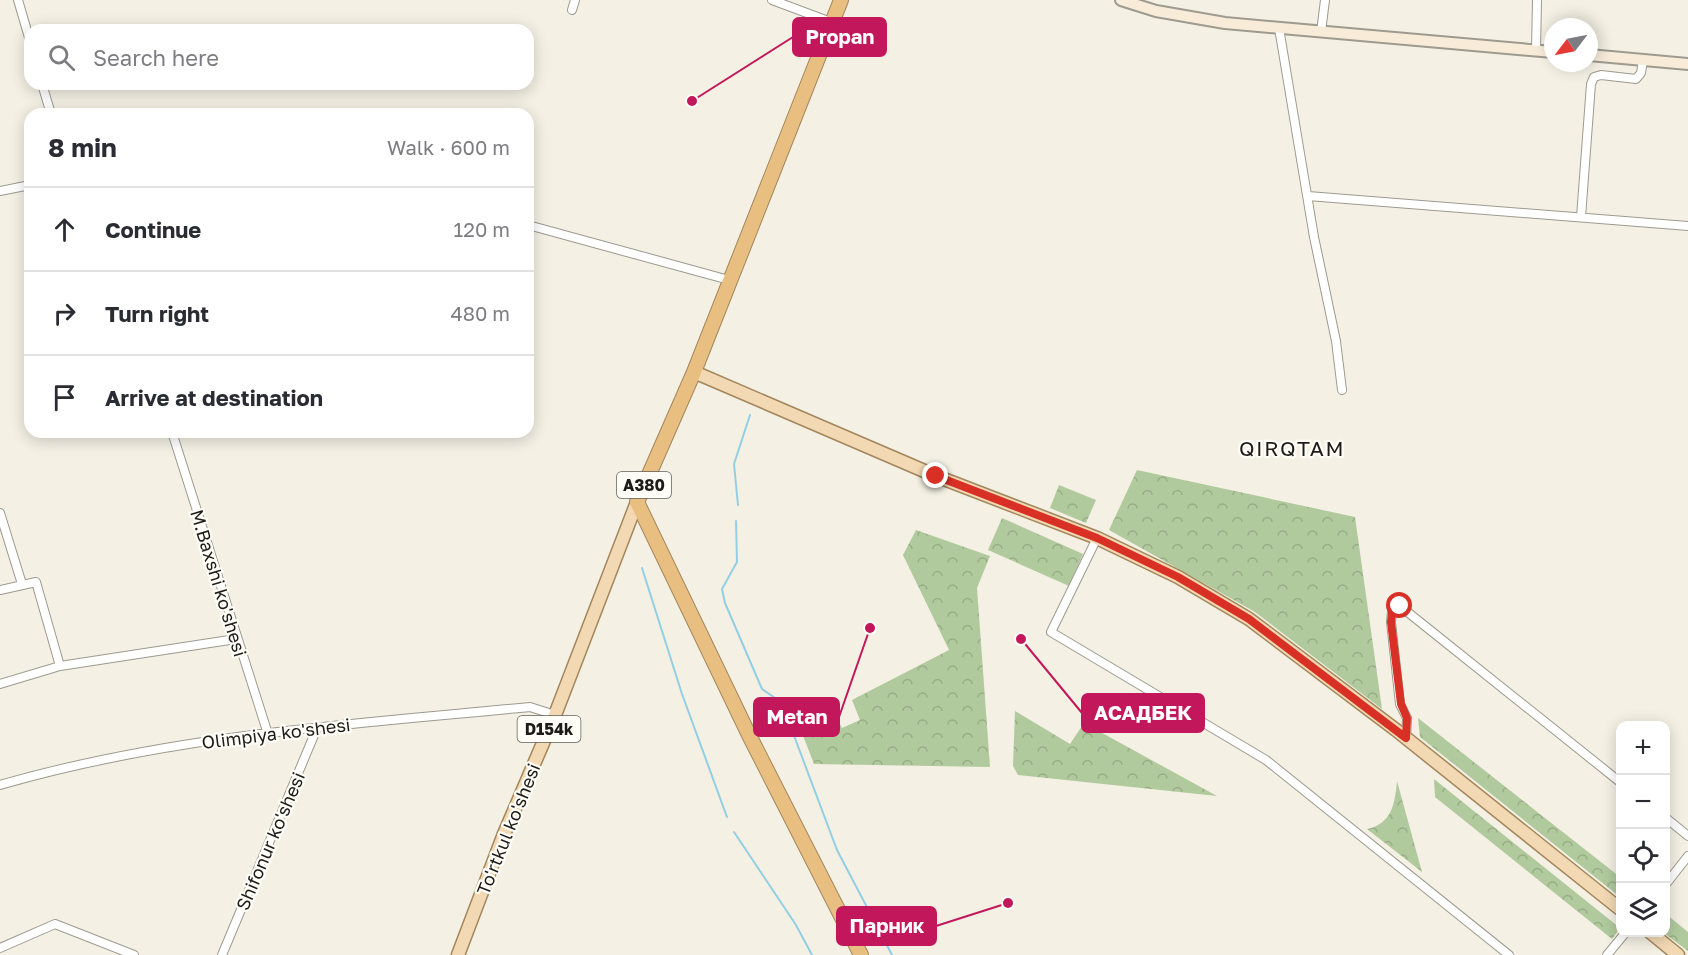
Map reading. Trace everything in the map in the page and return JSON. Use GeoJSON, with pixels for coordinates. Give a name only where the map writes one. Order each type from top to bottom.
{"type":"FeatureCollection","features":[{"type":"Feature","properties":{"kind":"highway","name":"A380"},"geometry":{"type":"LineString","coordinates":[[841,0],[694,372],[637,501],[749,735],[861,955]]}},
{"type":"Feature","properties":{"kind":"main road"},"geometry":{"type":"LineString","coordinates":[[694,372],[936,476],[1097,538],[1178,577],[1249,619],[1406,738],[1616,906]]}},
{"type":"Feature","properties":{"kind":"main road","name":"To'rtkul ko'shesi"},"geometry":{"type":"LineString","coordinates":[[458,955],[504,834],[555,715],[637,501]]}},
{"type":"Feature","properties":{"kind":"main road"},"geometry":{"type":"LineString","coordinates":[[1655,937],[1678,955]]}},
{"type":"Feature","properties":{"kind":"street"},"geometry":{"type":"LineString","coordinates":[[18,0],[25,24]]}},
{"type":"Feature","properties":{"kind":"street"},"geometry":{"type":"LineString","coordinates":[[572,10],[575,0]]}},
{"type":"Feature","properties":{"kind":"street"},"geometry":{"type":"LineString","coordinates":[[772,0],[831,22]]}},
{"type":"Feature","properties":{"kind":"street"},"geometry":{"type":"LineString","coordinates":[[1121,0],[1179,15],[1279,28],[1544,51]]}},
{"type":"Feature","properties":{"kind":"street"},"geometry":{"type":"LineString","coordinates":[[1321,32],[1325,0]]}},
{"type":"Feature","properties":{"kind":"street"},"geometry":{"type":"LineString","coordinates":[[1536,51],[1537,0]]}},
{"type":"Feature","properties":{"kind":"street"},"geometry":{"type":"LineString","coordinates":[[1279,28],[1336,341],[1342,390]]}},
{"type":"Feature","properties":{"kind":"street"},"geometry":{"type":"LineString","coordinates":[[1598,56],[1688,64]]}},
{"type":"Feature","properties":{"kind":"street"},"geometry":{"type":"LineString","coordinates":[[1581,218],[1591,84],[1594,77],[1600,75],[1636,79],[1641,73],[1643,60]]}},
{"type":"Feature","properties":{"kind":"street"},"geometry":{"type":"LineString","coordinates":[[44,90],[49,108]]}},
{"type":"Feature","properties":{"kind":"street"},"geometry":{"type":"LineString","coordinates":[[0,191],[24,186]]}},
{"type":"Feature","properties":{"kind":"street"},"geometry":{"type":"LineString","coordinates":[[1308,196],[1688,226]]}},
{"type":"Feature","properties":{"kind":"street"},"geometry":{"type":"LineString","coordinates":[[534,227],[729,280]]}},
{"type":"Feature","properties":{"kind":"street","name":"M.Baxshi ko'shesi"},"geometry":{"type":"LineString","coordinates":[[174,438],[268,734]]}},
{"type":"Feature","properties":{"kind":"street"},"geometry":{"type":"LineString","coordinates":[[0,513],[22,584]]}},
{"type":"Feature","properties":{"kind":"street"},"geometry":{"type":"LineString","coordinates":[[1097,538],[1051,632],[1266,760],[1509,955]]}},
{"type":"Feature","properties":{"kind":"street"},"geometry":{"type":"LineString","coordinates":[[0,590],[36,582],[60,666]]}},
{"type":"Feature","properties":{"kind":"street"},"geometry":{"type":"LineString","coordinates":[[1406,738],[1407,718],[1401,704],[1391,622],[1392,611],[1400,606],[1616,779]]}},
{"type":"Feature","properties":{"kind":"street"},"geometry":{"type":"LineString","coordinates":[[0,684],[60,666],[236,639]]}},
{"type":"Feature","properties":{"kind":"street","name":"Olimpiya ko'shesi"},"geometry":{"type":"LineString","coordinates":[[0,785],[63,767],[160,748],[268,734],[530,707],[555,715]]}},
{"type":"Feature","properties":{"kind":"street","name":"Shifonur ko'shesi"},"geometry":{"type":"LineString","coordinates":[[222,955],[317,728]]}},
{"type":"Feature","properties":{"kind":"street"},"geometry":{"type":"LineString","coordinates":[[1670,822],[1688,836]]}},
{"type":"Feature","properties":{"kind":"street"},"geometry":{"type":"LineString","coordinates":[[1666,883],[1688,856]]}},
{"type":"Feature","properties":{"kind":"street"},"geometry":{"type":"LineString","coordinates":[[0,948],[56,924],[134,955]]}},
{"type":"Feature","properties":{"kind":"street"},"geometry":{"type":"LineString","coordinates":[[1607,955],[1623,937]]}},
{"type":"Feature","properties":{"kind":"green space"},"geometry":{"type":"Polygon","coordinates":[[[1137,470],[1355,517],[1382,709],[1255,612],[1109,530],[1137,470]]]}},
{"type":"Feature","properties":{"kind":"green space"},"geometry":{"type":"Polygon","coordinates":[[[1059,485],[1096,500],[1086,523],[1050,508],[1059,485]]]}},
{"type":"Feature","properties":{"kind":"green space"},"geometry":{"type":"Polygon","coordinates":[[[1002,518],[1083,554],[1069,586],[988,550],[1002,518]]]}},
{"type":"Feature","properties":{"kind":"green space"},"geometry":{"type":"Polygon","coordinates":[[[916,530],[990,556],[977,588],[990,767],[814,764],[797,720],[829,702],[842,728],[860,720],[852,700],[949,650],[903,555],[916,530]]]}},
{"type":"Feature","properties":{"kind":"green space"},"geometry":{"type":"Polygon","coordinates":[[[1015,711],[1070,744],[1084,723],[1217,796],[1018,775],[1013,766],[1015,711]]]}},
{"type":"Feature","properties":{"kind":"green space"},"geometry":{"type":"Polygon","coordinates":[[[1418,718],[1616,874],[1616,894],[1420,737],[1418,718]]]}},
{"type":"Feature","properties":{"kind":"green space"},"geometry":{"type":"Polygon","coordinates":[[[1434,779],[1616,925],[1616,934],[1612,939],[1435,797],[1434,779]]]}},
{"type":"Feature","properties":{"kind":"green space"},"geometry":{"type":"Polygon","coordinates":[[[1397,781],[1422,872],[1367,829],[1382,822],[1391,811],[1397,781]]]}},
{"type":"Feature","properties":{"kind":"green space"},"geometry":{"type":"Polygon","coordinates":[[[1670,917],[1688,932],[1688,951],[1669,937],[1670,917]]]}},
{"type":"Feature","properties":{"kind":"waterway"},"geometry":{"type":"LineString","coordinates":[[738,505],[734,464],[750,415]]}},
{"type":"Feature","properties":{"kind":"waterway"},"geometry":{"type":"LineString","coordinates":[[736,521],[737,562],[722,589],[725,603],[762,689],[778,700]]}},
{"type":"Feature","properties":{"kind":"waterway"},"geometry":{"type":"LineString","coordinates":[[642,568],[682,694],[727,817]]}},
{"type":"Feature","properties":{"kind":"waterway"},"geometry":{"type":"LineString","coordinates":[[790,725],[837,850],[892,955]]}},
{"type":"Feature","properties":{"kind":"waterway"},"geometry":{"type":"LineString","coordinates":[[734,832],[796,925],[812,955]]}},
{"type":"Feature","properties":{"kind":"place","name":"Propan"},"geometry":{"type":"Point","coordinates":[692,101]}},
{"type":"Feature","properties":{"kind":"place","name":"Metan"},"geometry":{"type":"Point","coordinates":[870,628]}},
{"type":"Feature","properties":{"kind":"place","name":"АСАДБЕК"},"geometry":{"type":"Point","coordinates":[1021,639]}},
{"type":"Feature","properties":{"kind":"place","name":"Парник"},"geometry":{"type":"Point","coordinates":[1008,903]}},
{"type":"Feature","properties":{"kind":"district","name":"QIRQTAM"},"geometry":{"type":"Point","coordinates":[1292,448]}},
{"type":"Feature","properties":{"kind":"route"},"geometry":{"type":"LineString","coordinates":[[936,476],[1097,538],[1178,577],[1249,619],[1406,738],[1407,718],[1401,704],[1391,622],[1392,611],[1400,606]]}}]}
